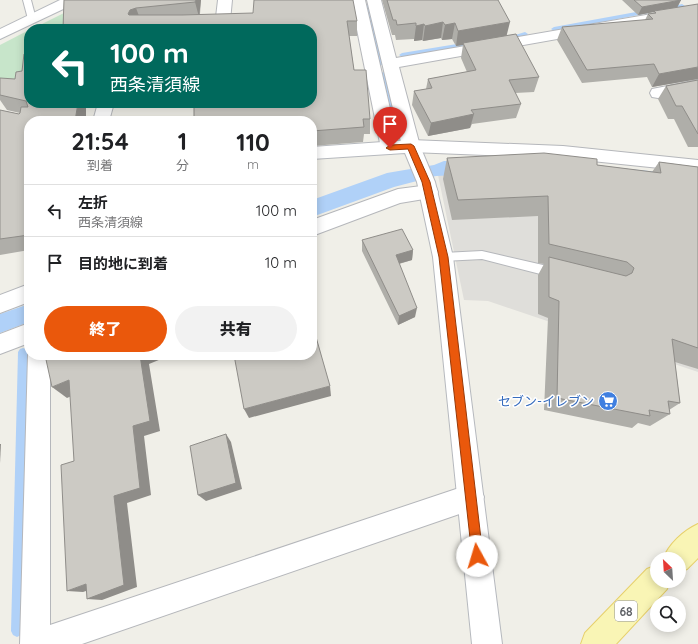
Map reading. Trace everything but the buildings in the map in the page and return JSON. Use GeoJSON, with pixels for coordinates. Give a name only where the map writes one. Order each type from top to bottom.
{"type":"FeatureCollection","features":[{"type":"Feature","properties":{"kind":"main road"},"geometry":{"type":"LineString","coordinates":[[684,552],[698,538]]}},
{"type":"Feature","properties":{"kind":"main road","name":"68"},"geometry":{"type":"LineString","coordinates":[[596,644],[650,586]]}},
{"type":"Feature","properties":{"kind":"street"},"geometry":{"type":"LineString","coordinates":[[0,35],[71,0]]}},
{"type":"Feature","properties":{"kind":"street"},"geometry":{"type":"LineString","coordinates":[[193,24],[223,21],[225,0]]}},
{"type":"Feature","properties":{"kind":"street"},"geometry":{"type":"LineString","coordinates":[[358,0],[390,148]]}},
{"type":"Feature","properties":{"kind":"street"},"geometry":{"type":"LineString","coordinates":[[374,0],[411,146],[425,180],[443,257],[487,644]]}},
{"type":"Feature","properties":{"kind":"street"},"geometry":{"type":"LineString","coordinates":[[691,0],[698,6]]}},
{"type":"Feature","properties":{"kind":"street"},"geometry":{"type":"LineString","coordinates":[[390,64],[698,10]]}},
{"type":"Feature","properties":{"kind":"street"},"geometry":{"type":"LineString","coordinates":[[658,93],[698,85]]}},
{"type":"Feature","properties":{"kind":"street"},"geometry":{"type":"LineString","coordinates":[[317,153],[411,146],[563,152],[698,166]]}},
{"type":"Feature","properties":{"kind":"street"},"geometry":{"type":"LineString","coordinates":[[317,226],[398,196],[425,180]]}},
{"type":"Feature","properties":{"kind":"street"},"geometry":{"type":"LineString","coordinates":[[0,304],[24,295]]}},
{"type":"Feature","properties":{"kind":"street"},"geometry":{"type":"LineString","coordinates":[[0,344],[24,335]]}},
{"type":"Feature","properties":{"kind":"street"},"geometry":{"type":"LineString","coordinates":[[34,644],[39,360]]}},
{"type":"Feature","properties":{"kind":"street"},"geometry":{"type":"LineString","coordinates":[[38,644],[471,497]]}},
{"type":"Feature","properties":{"kind":"lane"},"geometry":{"type":"LineString","coordinates":[[27,0],[32,20]]}},
{"type":"Feature","properties":{"kind":"lane"},"geometry":{"type":"LineString","coordinates":[[443,257],[482,255],[566,276]]}},
{"type":"Feature","properties":{"kind":"shaded area"},"geometry":{"type":"Polygon","coordinates":[[[554,171],[698,186],[698,372],[488,301],[464,300],[438,175],[554,171]]]}},
{"type":"Feature","properties":{"kind":"green space"},"geometry":{"type":"Polygon","coordinates":[[[64,13],[65,24],[42,24],[64,13]]]}},
{"type":"Feature","properties":{"kind":"green space"},"geometry":{"type":"Polygon","coordinates":[[[24,33],[24,76],[0,92],[0,45],[24,33]]]}},
{"type":"Feature","properties":{"kind":"water"},"geometry":{"type":"Polygon","coordinates":[[[444,161],[560,162],[698,176],[554,171],[436,176],[394,187],[317,215],[317,198],[387,173],[434,165],[444,161]]]}},
{"type":"Feature","properties":{"kind":"water"},"geometry":{"type":"Polygon","coordinates":[[[24,306],[24,324],[0,333],[0,314],[24,306]]]}},
{"type":"Feature","properties":{"kind":"waterway"},"geometry":{"type":"LineString","coordinates":[[666,9],[682,6]]}},
{"type":"Feature","properties":{"kind":"waterway"},"geometry":{"type":"LineString","coordinates":[[367,7],[380,64]]}},
{"type":"Feature","properties":{"kind":"waterway"},"geometry":{"type":"LineString","coordinates":[[554,29],[647,12]]}},
{"type":"Feature","properties":{"kind":"waterway"},"geometry":{"type":"LineString","coordinates":[[515,36],[525,34]]}},
{"type":"Feature","properties":{"kind":"waterway"},"geometry":{"type":"LineString","coordinates":[[402,55],[463,45]]}},
{"type":"Feature","properties":{"kind":"waterway"},"geometry":{"type":"LineString","coordinates":[[383,74],[392,111]]}},
{"type":"Feature","properties":{"kind":"waterway"},"geometry":{"type":"LineString","coordinates":[[393,119],[397,135]]}},
{"type":"Feature","properties":{"kind":"waterway"},"geometry":{"type":"LineString","coordinates":[[17,631],[23,352]]}},
{"type":"Feature","properties":{"kind":"place","name":"セブン-イレブン"},"geometry":{"type":"Point","coordinates":[608,401]}},
{"type":"Feature","properties":{"kind":"route"},"geometry":{"type":"LineString","coordinates":[[390,148],[411,146],[426,182],[443,257],[477,556]]}}]}
